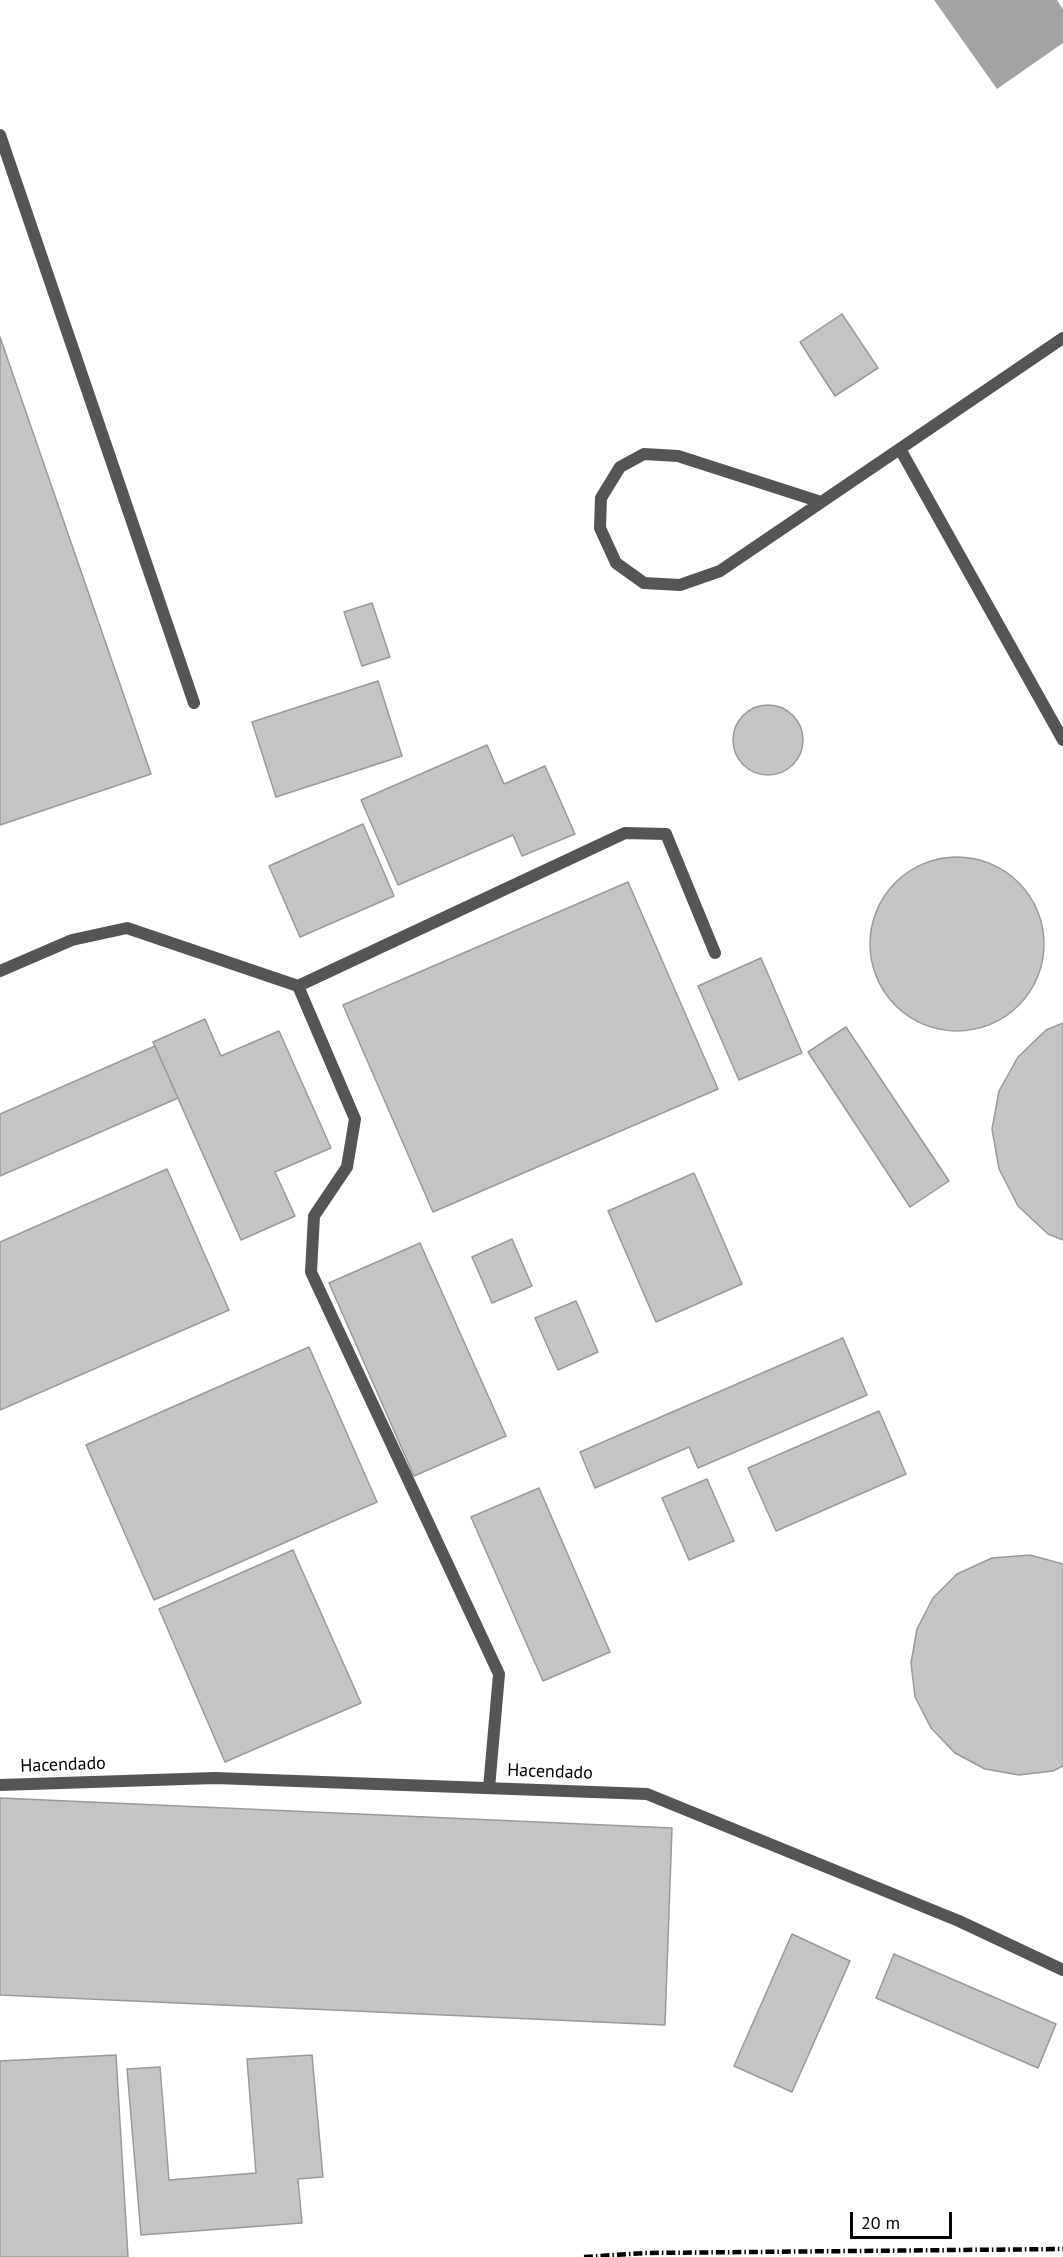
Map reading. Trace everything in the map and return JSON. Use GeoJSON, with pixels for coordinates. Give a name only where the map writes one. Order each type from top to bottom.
{"type":"FeatureCollection","features":[{"type":"Feature","properties":{"kind":"street"},"geometry":{"type":"LineString","coordinates":[[0,135],[194,703]]}},
{"type":"Feature","properties":{"kind":"street"},"geometry":{"type":"LineString","coordinates":[[821,502],[678,456],[644,454],[620,467],[601,498],[600,528],[616,563],[644,583],[680,585],[720,572],[1063,338]]}},
{"type":"Feature","properties":{"kind":"street"},"geometry":{"type":"LineString","coordinates":[[900,449],[1063,740]]}},
{"type":"Feature","properties":{"kind":"street"},"geometry":{"type":"LineString","coordinates":[[0,971],[72,940],[127,928],[298,986],[626,833],[666,834],[715,953]]}},
{"type":"Feature","properties":{"kind":"street"},"geometry":{"type":"LineString","coordinates":[[298,986],[356,1119],[347,1167],[314,1216],[311,1272],[499,1674],[489,1788]]}},
{"type":"Feature","properties":{"kind":"street","name":"Hacendado"},"geometry":{"type":"LineString","coordinates":[[0,1785],[215,1778],[647,1794],[959,1921],[1063,1970]]}},
{"type":"Feature","properties":{"kind":"shaded area"},"geometry":{"type":"Polygon","coordinates":[[[934,0],[1057,0],[1063,9],[1063,43],[997,89],[934,0]]]}},
{"type":"Feature","properties":{"kind":"building"},"geometry":{"type":"Polygon","coordinates":[[[842,314],[878,368],[835,396],[800,342],[842,314]]]}},
{"type":"Feature","properties":{"kind":"building"},"geometry":{"type":"Polygon","coordinates":[[[0,337],[151,774],[0,825],[0,337]]]}},
{"type":"Feature","properties":{"kind":"building"},"geometry":{"type":"Polygon","coordinates":[[[372,603],[390,657],[362,666],[344,612],[372,603]]]}},
{"type":"Feature","properties":{"kind":"building"},"geometry":{"type":"Polygon","coordinates":[[[378,681],[402,756],[276,797],[252,722],[378,681]]]}},
{"type":"Feature","properties":{"kind":"building"},"geometry":{"type":"Polygon","coordinates":[[[768,705],[781,708],[793,715],[800,727],[803,740],[800,753],[793,765],[781,772],[768,775],[755,772],[743,765],[736,753],[733,740],[736,727],[743,715],[755,708],[768,705]]]}},
{"type":"Feature","properties":{"kind":"building"},"geometry":{"type":"Polygon","coordinates":[[[487,745],[504,784],[545,766],[575,834],[522,856],[513,835],[398,885],[361,800],[487,745]]]}},
{"type":"Feature","properties":{"kind":"building"},"geometry":{"type":"Polygon","coordinates":[[[363,824],[394,896],[300,937],[269,866],[363,824]]]}},
{"type":"Feature","properties":{"kind":"building"},"geometry":{"type":"Polygon","coordinates":[[[957,857],[990,864],[1019,882],[1037,911],[1044,944],[1037,977],[1019,1006],[990,1024],[957,1031],[924,1024],[895,1006],[877,977],[870,944],[877,911],[895,882],[924,864],[957,857]]]}},
{"type":"Feature","properties":{"kind":"building"},"geometry":{"type":"Polygon","coordinates":[[[628,882],[718,1089],[433,1212],[343,1005],[628,882]]]}},
{"type":"Feature","properties":{"kind":"building"},"geometry":{"type":"Polygon","coordinates":[[[761,958],[802,1053],[739,1080],[698,986],[761,958]]]}},
{"type":"Feature","properties":{"kind":"building"},"geometry":{"type":"Polygon","coordinates":[[[205,1019],[221,1056],[279,1031],[331,1148],[275,1172],[295,1216],[241,1240],[153,1042],[205,1019]]]}},
{"type":"Feature","properties":{"kind":"building"},"geometry":{"type":"Polygon","coordinates":[[[1063,1023],[1063,1240],[1048,1234],[1018,1206],[999,1169],[992,1129],[999,1091],[1018,1057],[1046,1030],[1063,1023]]]}},
{"type":"Feature","properties":{"kind":"building"},"geometry":{"type":"Polygon","coordinates":[[[846,1027],[949,1181],[910,1207],[808,1052],[846,1027]]]}},
{"type":"Feature","properties":{"kind":"building"},"geometry":{"type":"Polygon","coordinates":[[[155,1046],[178,1098],[0,1176],[0,1114],[155,1046]]]}},
{"type":"Feature","properties":{"kind":"building"},"geometry":{"type":"Polygon","coordinates":[[[167,1169],[229,1310],[0,1410],[0,1242],[167,1169]]]}},
{"type":"Feature","properties":{"kind":"building"},"geometry":{"type":"Polygon","coordinates":[[[694,1173],[742,1284],[656,1322],[608,1211],[694,1173]]]}},
{"type":"Feature","properties":{"kind":"building"},"geometry":{"type":"Polygon","coordinates":[[[512,1239],[532,1286],[492,1303],[472,1257],[512,1239]]]}},
{"type":"Feature","properties":{"kind":"building"},"geometry":{"type":"Polygon","coordinates":[[[420,1243],[506,1436],[414,1476],[329,1283],[420,1243]]]}},
{"type":"Feature","properties":{"kind":"building"},"geometry":{"type":"Polygon","coordinates":[[[576,1301],[598,1352],[558,1370],[535,1318],[576,1301]]]}},
{"type":"Feature","properties":{"kind":"building"},"geometry":{"type":"Polygon","coordinates":[[[843,1338],[867,1395],[698,1468],[689,1447],[595,1488],[580,1452],[843,1338]]]}},
{"type":"Feature","properties":{"kind":"building"},"geometry":{"type":"Polygon","coordinates":[[[309,1347],[377,1502],[154,1600],[86,1445],[309,1347]]]}},
{"type":"Feature","properties":{"kind":"building"},"geometry":{"type":"Polygon","coordinates":[[[879,1411],[906,1474],[776,1531],[748,1468],[879,1411]]]}},
{"type":"Feature","properties":{"kind":"building"},"geometry":{"type":"Polygon","coordinates":[[[707,1479],[734,1541],[689,1560],[662,1498],[707,1479]]]}},
{"type":"Feature","properties":{"kind":"building"},"geometry":{"type":"Polygon","coordinates":[[[539,1488],[610,1652],[543,1681],[471,1517],[539,1488]]]}},
{"type":"Feature","properties":{"kind":"building"},"geometry":{"type":"Polygon","coordinates":[[[293,1550],[361,1703],[225,1762],[159,1609],[293,1550]]]}},
{"type":"Feature","properties":{"kind":"building"},"geometry":{"type":"Polygon","coordinates":[[[1030,1555],[1063,1564],[1063,1766],[1053,1771],[1019,1775],[985,1769],[955,1753],[931,1728],[915,1697],[911,1663],[917,1629],[933,1598],[957,1574],[992,1558],[1030,1555]]]}},
{"type":"Feature","properties":{"kind":"building"},"geometry":{"type":"Polygon","coordinates":[[[0,1798],[672,1828],[665,2025],[0,1995],[0,1798]]]}},
{"type":"Feature","properties":{"kind":"building"},"geometry":{"type":"Polygon","coordinates":[[[792,1934],[850,1961],[792,2092],[734,2066],[792,1934]]]}},
{"type":"Feature","properties":{"kind":"building"},"geometry":{"type":"Polygon","coordinates":[[[894,1954],[1056,2024],[1038,2068],[876,1998],[894,1954]]]}},
{"type":"Feature","properties":{"kind":"building"},"geometry":{"type":"Polygon","coordinates":[[[116,2055],[128,2257],[0,2257],[0,2061],[116,2055]]]}},
{"type":"Feature","properties":{"kind":"building"},"geometry":{"type":"Polygon","coordinates":[[[312,2055],[323,2177],[298,2179],[302,2223],[141,2235],[127,2069],[160,2067],[169,2180],[256,2173],[247,2059],[312,2055]]]}},
{"type":"Feature","properties":{"kind":"railway"},"geometry":{"type":"LineString","coordinates":[[584,2257],[645,2253],[1063,2249]]}}]}
